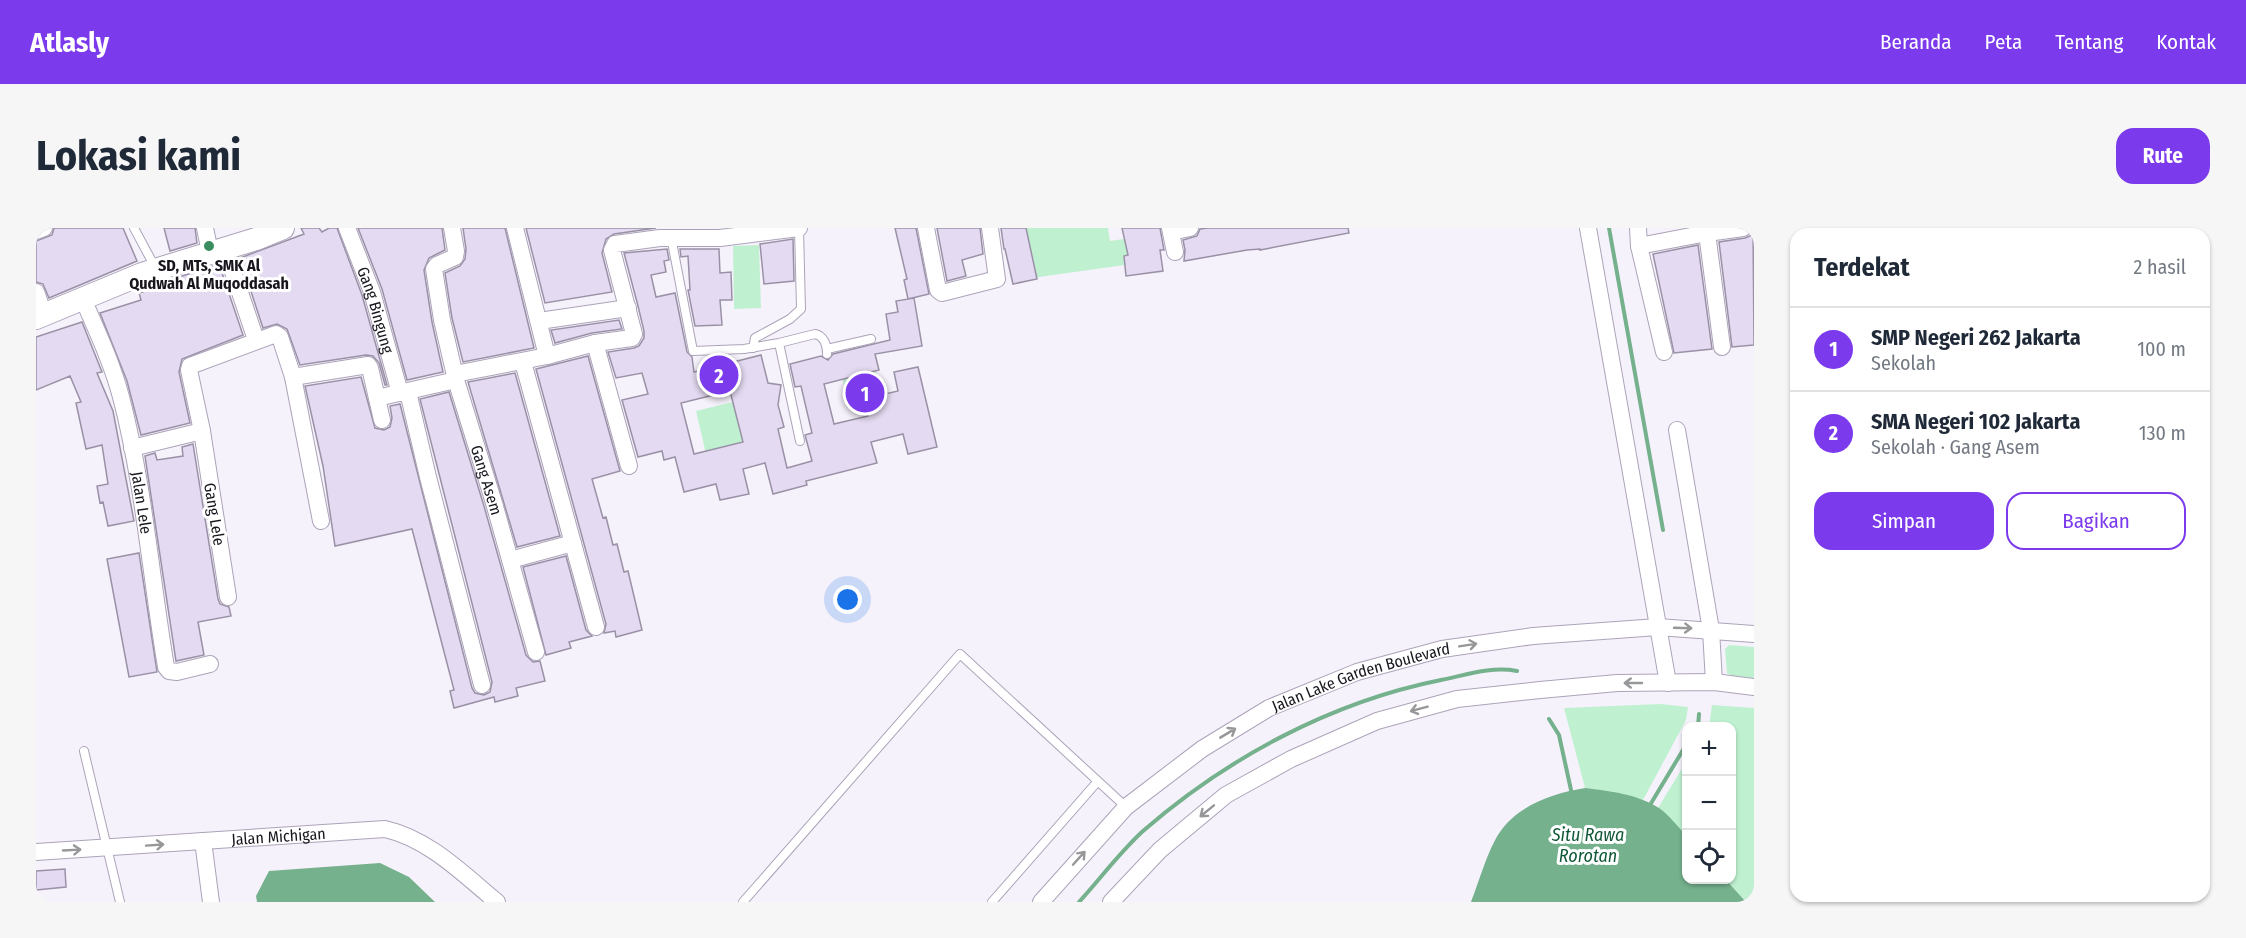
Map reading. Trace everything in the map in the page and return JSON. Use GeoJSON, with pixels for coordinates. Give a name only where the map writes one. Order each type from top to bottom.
{"type":"FeatureCollection","features":[{"type":"Feature","properties":{"kind":"street"},"geometry":{"type":"LineString","coordinates":[[36,231],[44,228]]}},
{"type":"Feature","properties":{"kind":"street"},"geometry":{"type":"LineString","coordinates":[[205,228],[217,250],[256,340],[272,334],[278,335],[293,377],[321,521]]}},
{"type":"Feature","properties":{"kind":"street"},"geometry":{"type":"LineString","coordinates":[[36,292],[40,317],[156,269],[283,228]]}},
{"type":"Feature","properties":{"kind":"street","name":"Gang Bingung"},"geometry":{"type":"LineString","coordinates":[[347,228],[372,292],[404,393],[482,685]]}},
{"type":"Feature","properties":{"kind":"street","name":"Gang Asem"},"geometry":{"type":"LineString","coordinates":[[452,228],[455,257],[437,265],[434,273],[442,320],[455,377],[536,652]]}},
{"type":"Feature","properties":{"kind":"street"},"geometry":{"type":"LineString","coordinates":[[515,228],[547,356]]}},
{"type":"Feature","properties":{"kind":"street"},"geometry":{"type":"LineString","coordinates":[[926,228],[937,286],[942,293],[998,279],[990,228]]}},
{"type":"Feature","properties":{"kind":"street"},"geometry":{"type":"LineString","coordinates":[[1175,252],[1170,230],[1190,228]]}},
{"type":"Feature","properties":{"kind":"street"},"geometry":{"type":"LineString","coordinates":[[1588,228],[1668,683]]}},
{"type":"Feature","properties":{"kind":"street"},"geometry":{"type":"LineString","coordinates":[[1638,228],[1638,246],[1664,352]]}},
{"type":"Feature","properties":{"kind":"street"},"geometry":{"type":"LineString","coordinates":[[1638,246],[1707,232],[1743,228]]}},
{"type":"Feature","properties":{"kind":"street"},"geometry":{"type":"LineString","coordinates":[[377,398],[595,343],[632,338],[634,334],[613,246],[671,237],[720,238],[799,229]]}},
{"type":"Feature","properties":{"kind":"street"},"geometry":{"type":"LineString","coordinates":[[1707,232],[1722,347]]}},
{"type":"Feature","properties":{"kind":"street","name":"Jalan Lele"},"geometry":{"type":"LineString","coordinates":[[83,298],[121,396],[132,448],[166,667],[168,671],[177,672],[210,664]]}},
{"type":"Feature","properties":{"kind":"street"},"geometry":{"type":"LineString","coordinates":[[539,321],[628,309]]}},
{"type":"Feature","properties":{"kind":"street","name":"Gang Lele"},"geometry":{"type":"LineString","coordinates":[[228,597],[202,431],[189,370],[190,366],[256,340]]}},
{"type":"Feature","properties":{"kind":"street"},"geometry":{"type":"LineString","coordinates":[[595,343],[629,466]]}},
{"type":"Feature","properties":{"kind":"street"},"geometry":{"type":"LineString","coordinates":[[523,362],[596,627]]}},
{"type":"Feature","properties":{"kind":"street"},"geometry":{"type":"LineString","coordinates":[[293,377],[368,365],[382,420]]}},
{"type":"Feature","properties":{"kind":"street"},"geometry":{"type":"LineString","coordinates":[[1677,430],[1711,630],[1714,682]]}},
{"type":"Feature","properties":{"kind":"street"},"geometry":{"type":"LineString","coordinates":[[132,448],[202,431]]}},
{"type":"Feature","properties":{"kind":"street"},"geometry":{"type":"LineString","coordinates":[[510,560],[573,543]]}},
{"type":"Feature","properties":{"kind":"street","name":"Jalan Lake Garden Boulevard"},"geometry":{"type":"LineString","coordinates":[[1041,902],[1126,807],[1202,749],[1269,708],[1357,672],[1442,649],[1510,639],[1658,627],[1754,634]]}},
{"type":"Feature","properties":{"kind":"street"},"geometry":{"type":"LineString","coordinates":[[1111,902],[1160,850],[1226,795],[1291,759],[1377,721],[1457,699],[1617,683],[1714,682],[1754,687]]}},
{"type":"Feature","properties":{"kind":"street","name":"Jalan Michigan"},"geometry":{"type":"LineString","coordinates":[[36,852],[385,829],[401,833],[437,853],[497,902]]}},
{"type":"Feature","properties":{"kind":"street"},"geometry":{"type":"LineString","coordinates":[[203,842],[211,902]]}},
{"type":"Feature","properties":{"kind":"lane"},"geometry":{"type":"LineString","coordinates":[[134,228],[156,269]]}},
{"type":"Feature","properties":{"kind":"lane"},"geometry":{"type":"LineString","coordinates":[[753,348],[755,338],[795,316],[802,307],[799,229]]}},
{"type":"Feature","properties":{"kind":"lane"},"geometry":{"type":"LineString","coordinates":[[671,237],[693,351],[753,348],[810,334],[819,335],[827,351],[871,339]]}},
{"type":"Feature","properties":{"kind":"lane"},"geometry":{"type":"LineString","coordinates":[[779,343],[800,441]]}},
{"type":"Feature","properties":{"kind":"lane"},"geometry":{"type":"LineString","coordinates":[[743,902],[960,654],[1126,807]]}},
{"type":"Feature","properties":{"kind":"lane"},"geometry":{"type":"LineString","coordinates":[[84,752],[120,902]]}},
{"type":"Feature","properties":{"kind":"lane"},"geometry":{"type":"LineString","coordinates":[[992,902],[1098,781]]}},
{"type":"Feature","properties":{"kind":"shaded area"},"geometry":{"type":"Polygon","coordinates":[[[1018,228],[1108,228],[1110,241],[1157,234],[1160,260],[1025,279],[1018,228]]]}},
{"type":"Feature","properties":{"kind":"shaded area"},"geometry":{"type":"Polygon","coordinates":[[[759,245],[761,308],[734,309],[733,246],[759,245]]]}},
{"type":"Feature","properties":{"kind":"shaded area"},"geometry":{"type":"Polygon","coordinates":[[[875,368],[880,386],[846,394],[842,376],[875,368]]]}},
{"type":"Feature","properties":{"kind":"shaded area"},"geometry":{"type":"Polygon","coordinates":[[[737,401],[748,444],[706,454],[696,411],[737,401]]]}},
{"type":"Feature","properties":{"kind":"shaded area"},"geometry":{"type":"Polygon","coordinates":[[[1729,645],[1754,647],[1754,678],[1732,676],[1727,673],[1725,649],[1729,645]]]}},
{"type":"Feature","properties":{"kind":"shaded area"},"geometry":{"type":"Polygon","coordinates":[[[1660,704],[1688,707],[1686,720],[1682,722],[1682,727],[1643,800],[1615,792],[1585,788],[1564,708],[1660,704]]]}},
{"type":"Feature","properties":{"kind":"shaded area"},"geometry":{"type":"Polygon","coordinates":[[[1712,705],[1754,708],[1754,902],[1746,902],[1730,884],[1736,884],[1736,722],[1710,722],[1712,705]]]}},
{"type":"Feature","properties":{"kind":"shaded area"},"geometry":{"type":"Polygon","coordinates":[[[1682,769],[1682,831],[1658,808],[1682,769]]]}},
{"type":"Feature","properties":{"kind":"water","name":"Situ Rawa Rorotan"},"geometry":{"type":"Polygon","coordinates":[[[1585,788],[1633,796],[1651,803],[1682,831],[1682,884],[1730,884],[1746,902],[1471,902],[1500,832],[1517,814],[1561,793],[1585,788]]]}},
{"type":"Feature","properties":{"kind":"water"},"geometry":{"type":"Polygon","coordinates":[[[380,863],[409,877],[435,902],[257,902],[256,896],[269,871],[380,863]]]}},
{"type":"Feature","properties":{"kind":"building"},"geometry":{"type":"Polygon","coordinates":[[[54,228],[123,228],[137,261],[49,298],[43,284],[36,282],[36,241],[52,235],[54,228]]]}},
{"type":"Feature","properties":{"kind":"building"},"geometry":{"type":"Polygon","coordinates":[[[164,228],[195,228],[197,243],[170,251],[164,228]]]}},
{"type":"Feature","properties":{"kind":"building"},"geometry":{"type":"Polygon","coordinates":[[[301,228],[319,228],[322,232],[329,228],[337,228],[362,295],[387,385],[385,385],[379,363],[373,356],[366,355],[300,365],[287,329],[277,324],[263,328],[240,258],[304,234],[301,228]]]}},
{"type":"Feature","properties":{"kind":"building"},"geometry":{"type":"Polygon","coordinates":[[[358,228],[442,228],[445,250],[429,258],[424,270],[443,372],[407,380],[382,289],[358,228]]]}},
{"type":"Feature","properties":{"kind":"building"},"geometry":{"type":"Polygon","coordinates":[[[463,228],[505,228],[534,348],[463,362],[452,318],[445,273],[460,266],[465,259],[463,228]]]}},
{"type":"Feature","properties":{"kind":"building"},"geometry":{"type":"Polygon","coordinates":[[[526,228],[656,228],[614,234],[606,239],[602,253],[612,292],[545,303],[526,228]]]}},
{"type":"Feature","properties":{"kind":"building"},"geometry":{"type":"Polygon","coordinates":[[[895,228],[916,228],[929,294],[908,299],[904,280],[907,279],[895,228]]]}},
{"type":"Feature","properties":{"kind":"building"},"geometry":{"type":"Polygon","coordinates":[[[937,228],[980,228],[983,254],[962,260],[966,276],[947,281],[937,228]]]}},
{"type":"Feature","properties":{"kind":"building"},"geometry":{"type":"Polygon","coordinates":[[[1001,228],[1026,228],[1037,279],[1013,284],[1001,228]]]}},
{"type":"Feature","properties":{"kind":"building"},"geometry":{"type":"Polygon","coordinates":[[[1122,228],[1160,228],[1164,250],[1160,250],[1163,271],[1126,276],[1124,256],[1128,255],[1122,228]]]}},
{"type":"Feature","properties":{"kind":"building"},"geometry":{"type":"Polygon","coordinates":[[[1348,228],[1349,233],[1260,250],[1247,250],[1184,261],[1183,240],[1197,236],[1200,229],[1348,228]]]}},
{"type":"Feature","properties":{"kind":"building"},"geometry":{"type":"Polygon","coordinates":[[[1753,228],[1754,345],[1732,347],[1719,242],[1750,236],[1753,228]]]}},
{"type":"Feature","properties":{"kind":"building"},"geometry":{"type":"Polygon","coordinates":[[[793,239],[794,281],[764,284],[760,244],[793,239]]]}},
{"type":"Feature","properties":{"kind":"building"},"geometry":{"type":"Polygon","coordinates":[[[1698,245],[1712,349],[1674,353],[1653,254],[1698,245]]]}},
{"type":"Feature","properties":{"kind":"building"},"geometry":{"type":"Polygon","coordinates":[[[667,249],[669,260],[664,261],[666,272],[651,275],[656,297],[675,293],[687,352],[692,357],[694,372],[761,355],[768,383],[781,385],[778,405],[784,427],[778,429],[787,468],[812,461],[805,435],[812,433],[801,386],[795,387],[790,364],[821,356],[828,360],[833,354],[890,340],[886,314],[898,312],[896,301],[914,298],[922,346],[875,354],[879,370],[824,384],[834,424],[868,416],[864,399],[898,391],[894,372],[918,367],[937,447],[908,454],[903,434],[871,442],[877,463],[806,481],[807,485],[773,494],[765,463],[743,469],[749,494],[720,500],[716,484],[684,492],[675,457],[664,460],[662,451],[638,457],[622,400],[648,394],[642,373],[616,378],[608,352],[634,348],[639,346],[644,338],[624,253],[667,249]],[[730,391],[681,403],[694,454],[743,442],[730,391]]]}},
{"type":"Feature","properties":{"kind":"building"},"geometry":{"type":"Polygon","coordinates":[[[680,249],[719,249],[720,273],[731,272],[732,300],[720,300],[722,325],[695,326],[688,290],[690,290],[688,256],[681,257],[680,249]]]}},
{"type":"Feature","properties":{"kind":"building"},"geometry":{"type":"Polygon","coordinates":[[[219,264],[243,335],[182,359],[179,372],[190,423],[141,435],[127,381],[100,313],[141,300],[139,293],[219,264]]]}},
{"type":"Feature","properties":{"kind":"building"},"geometry":{"type":"Polygon","coordinates":[[[619,320],[622,329],[592,333],[555,343],[551,330],[619,320]]]}},
{"type":"Feature","properties":{"kind":"building"},"geometry":{"type":"Polygon","coordinates":[[[82,322],[102,372],[97,373],[113,411],[134,521],[108,526],[97,486],[108,484],[102,445],[86,449],[76,403],[81,402],[70,376],[36,390],[36,337],[82,322]]]}},
{"type":"Feature","properties":{"kind":"building"},"geometry":{"type":"Polygon","coordinates":[[[588,356],[620,471],[592,479],[603,518],[606,517],[613,545],[617,544],[624,572],[628,571],[642,630],[616,637],[615,631],[604,633],[606,624],[536,369],[588,356]]]}},
{"type":"Feature","properties":{"kind":"building"},"geometry":{"type":"Polygon","coordinates":[[[515,373],[560,536],[517,547],[468,382],[515,373]]]}},
{"type":"Feature","properties":{"kind":"building"},"geometry":{"type":"Polygon","coordinates":[[[361,377],[375,428],[384,430],[390,427],[392,418],[390,406],[400,404],[472,688],[475,693],[484,695],[490,692],[492,682],[420,399],[449,392],[526,655],[533,662],[540,661],[545,681],[516,688],[518,696],[495,702],[494,697],[454,708],[450,691],[454,690],[412,529],[335,546],[323,466],[305,386],[361,377]]]}},
{"type":"Feature","properties":{"kind":"building"},"geometry":{"type":"Polygon","coordinates":[[[193,444],[218,599],[220,604],[229,607],[231,616],[198,622],[204,655],[176,661],[145,456],[155,453],[157,460],[183,456],[182,447],[193,444]]]}},
{"type":"Feature","properties":{"kind":"building"},"geometry":{"type":"Polygon","coordinates":[[[139,553],[157,672],[129,677],[107,559],[139,553]]]}},
{"type":"Feature","properties":{"kind":"building"},"geometry":{"type":"Polygon","coordinates":[[[566,556],[586,630],[592,636],[569,642],[571,648],[546,655],[523,567],[566,556]]]}},
{"type":"Feature","properties":{"kind":"building"},"geometry":{"type":"Polygon","coordinates":[[[65,869],[66,887],[36,890],[36,871],[65,869]]]}},
{"type":"Feature","properties":{"kind":"waterway"},"geometry":{"type":"LineString","coordinates":[[1609,228],[1663,530]]}},
{"type":"Feature","properties":{"kind":"waterway"},"geometry":{"type":"LineString","coordinates":[[1079,902],[1135,839],[1175,804],[1245,757],[1282,736],[1321,718],[1400,690],[1479,672],[1517,671]]}},
{"type":"Feature","properties":{"kind":"waterway"},"geometry":{"type":"LineString","coordinates":[[1698,722],[1699,714]]}},
{"type":"Feature","properties":{"kind":"waterway"},"geometry":{"type":"LineString","coordinates":[[1549,719],[1559,735],[1571,790]]}},
{"type":"Feature","properties":{"kind":"waterway"},"geometry":{"type":"LineString","coordinates":[[1650,805],[1682,752]]}},
{"type":"Feature","properties":{"kind":"place","name":"SD, MTs, SMK Al Qudwah Al Muqoddasah"},"geometry":{"type":"Point","coordinates":[209,246]}},
{"type":"Feature","properties":{"kind":"place","name":"SMA Negeri 102 Jakarta"},"geometry":{"type":"Point","coordinates":[719,375]}},
{"type":"Feature","properties":{"kind":"place","name":"SMP Negeri 262 Jakarta"},"geometry":{"type":"Point","coordinates":[865,393]}}]}
